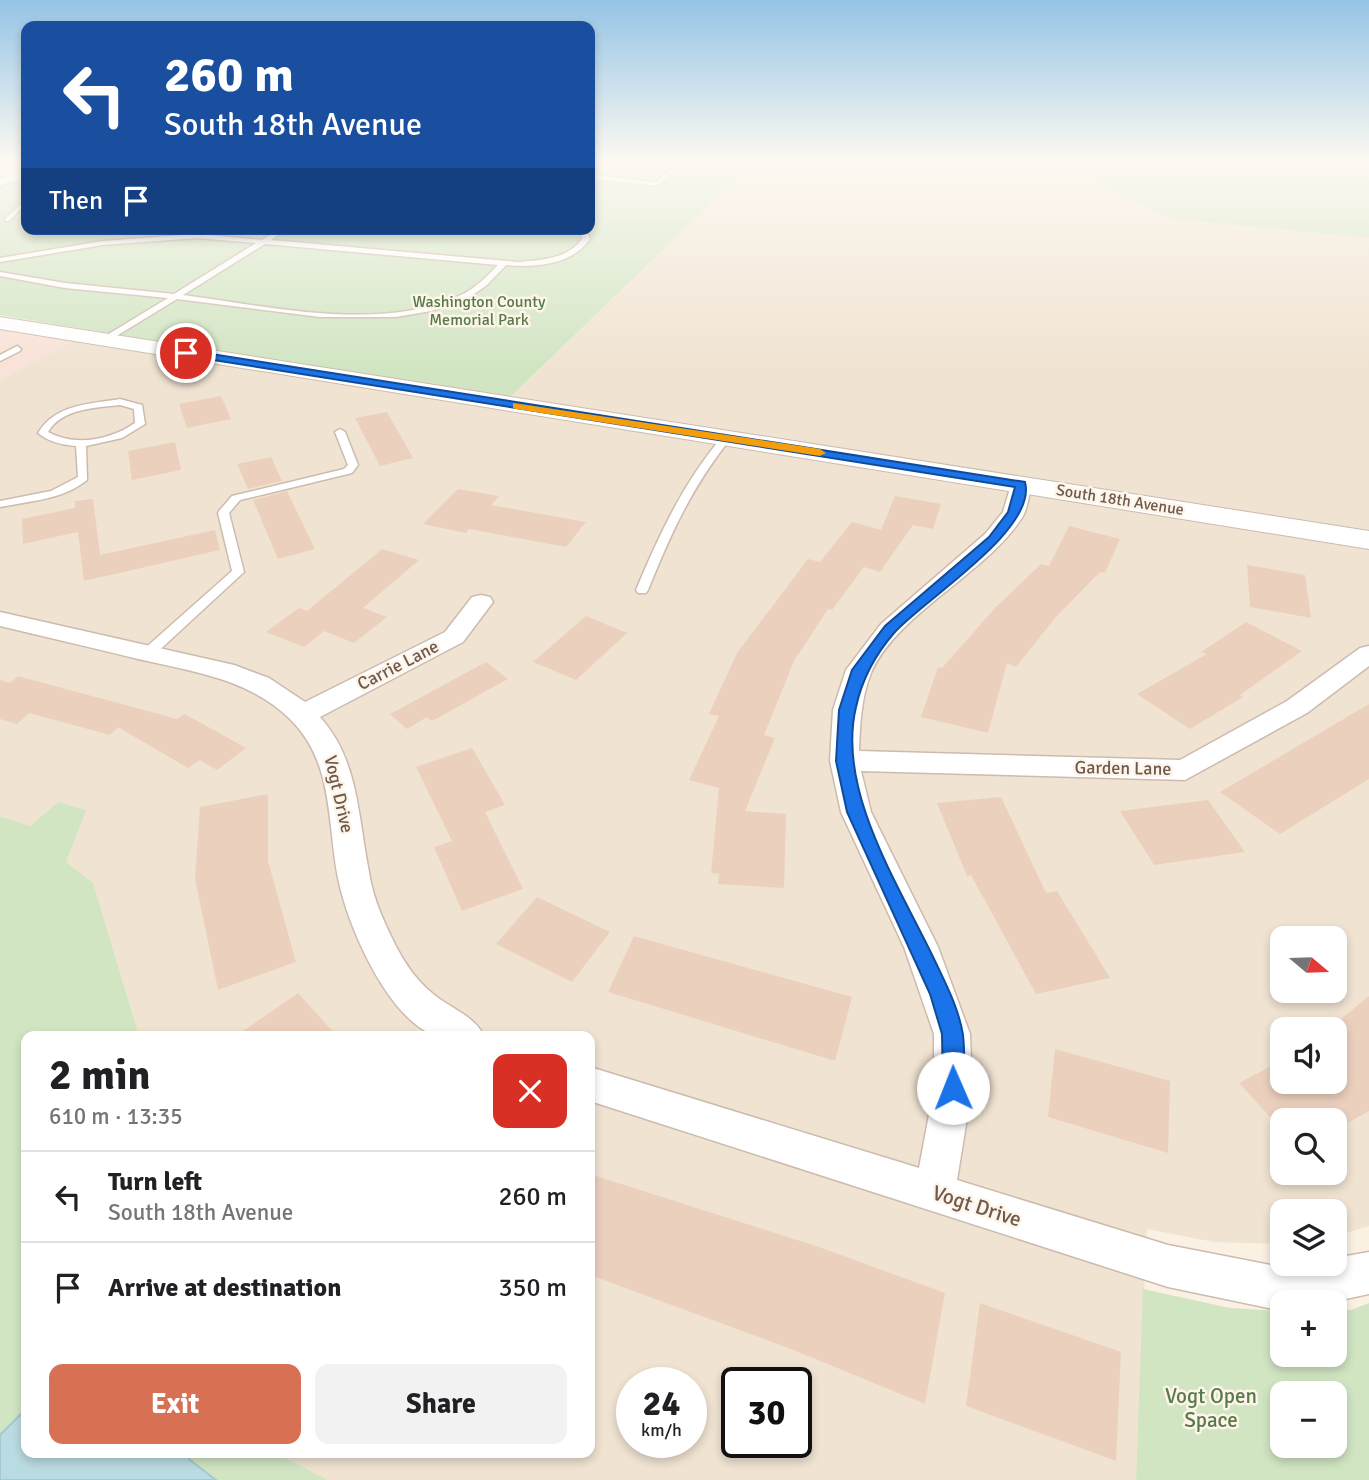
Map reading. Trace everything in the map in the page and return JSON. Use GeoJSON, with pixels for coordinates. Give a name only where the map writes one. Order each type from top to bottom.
{"type":"FeatureCollection","features":[{"type":"Feature","properties":{"kind":"street","name":"South 18th Avenue"},"geometry":{"type":"LineString","coordinates":[[0,323],[1369,540]]}},
{"type":"Feature","properties":{"kind":"street"},"geometry":{"type":"LineString","coordinates":[[935,1193],[953,1088],[953,1034],[921,947],[856,812],[844,761],[847,710],[859,670],[890,629],[1008,523],[1014,513],[1021,485]]}},
{"type":"Feature","properties":{"kind":"street","name":"Carrie Lane"},"geometry":{"type":"LineString","coordinates":[[303,714],[454,637],[481,602]]}},
{"type":"Feature","properties":{"kind":"street","name":"Vogt Drive"},"geometry":{"type":"LineString","coordinates":[[0,618],[234,673],[269,687],[303,714],[329,749],[345,810],[356,889],[381,949],[414,999],[459,1031]]}},
{"type":"Feature","properties":{"kind":"street","name":"Garden Lane"},"geometry":{"type":"LineString","coordinates":[[844,761],[1185,769],[1297,708],[1369,654]]}},
{"type":"Feature","properties":{"kind":"street","name":"Vogt Drive"},"geometry":{"type":"LineString","coordinates":[[595,1086],[1168,1266],[1286,1290],[1369,1273]]}},
{"type":"Feature","properties":{"kind":"lane"},"geometry":{"type":"LineString","coordinates":[[105,340],[274,235]]}},
{"type":"Feature","properties":{"kind":"lane"},"geometry":{"type":"LineString","coordinates":[[0,260],[157,237],[265,240],[503,264],[547,261],[572,253],[586,239],[584,235]]}},
{"type":"Feature","properties":{"kind":"lane"},"geometry":{"type":"LineString","coordinates":[[0,274],[61,286],[174,296],[296,313],[385,314],[454,302],[474,291],[503,264]]}},
{"type":"Feature","properties":{"kind":"lane"},"geometry":{"type":"LineString","coordinates":[[0,358],[18,349]]}},
{"type":"Feature","properties":{"kind":"lane"},"geometry":{"type":"LineString","coordinates":[[120,402],[139,407],[140,424],[130,431],[80,444],[52,440],[43,433],[44,429],[59,417],[77,410],[120,402]]}},
{"type":"Feature","properties":{"kind":"lane"},"geometry":{"type":"LineString","coordinates":[[148,653],[238,572],[223,513],[229,505],[236,498],[348,471],[353,465],[340,432]]}},
{"type":"Feature","properties":{"kind":"lane"},"geometry":{"type":"LineString","coordinates":[[642,590],[683,499],[708,458],[725,439]]}},
{"type":"Feature","properties":{"kind":"lane"},"geometry":{"type":"LineString","coordinates":[[0,504],[63,491],[77,483],[83,478],[80,444]]}},
{"type":"Feature","properties":{"kind":"shaded area"},"geometry":{"type":"Polygon","coordinates":[[[684,229],[1369,229],[1369,536],[507,400],[684,229]]]}},
{"type":"Feature","properties":{"kind":"shaded area"},"geometry":{"type":"Polygon","coordinates":[[[0,329],[74,340],[0,380],[0,329]]]}},
{"type":"Feature","properties":{"kind":"shaded area"},"geometry":{"type":"Polygon","coordinates":[[[74,340],[1369,548],[1369,1226],[1347,1232],[1347,1199],[1270,1199],[1270,1244],[1214,1242],[1147,1229],[1136,1480],[328,1480],[286,1458],[595,1458],[595,1031],[137,1031],[93,884],[66,862],[58,802],[30,826],[0,816],[0,380],[74,340]]]}},
{"type":"Feature","properties":{"kind":"green space","name":"Washington County Memorial Park"},"geometry":{"type":"Polygon","coordinates":[[[0,229],[21,229],[21,235],[595,235],[595,229],[684,229],[507,400],[0,315],[0,229]]]}},
{"type":"Feature","properties":{"kind":"green space"},"geometry":{"type":"Polygon","coordinates":[[[1277,229],[1369,229],[1369,238],[1277,229]]]}},
{"type":"Feature","properties":{"kind":"green space"},"geometry":{"type":"Polygon","coordinates":[[[58,802],[86,810],[66,862],[93,883],[137,1031],[21,1031],[21,1414],[0,1435],[0,816],[30,826],[58,802]]]}},
{"type":"Feature","properties":{"kind":"green space","name":"Vogt Open Space"},"geometry":{"type":"Polygon","coordinates":[[[1143,1289],[1230,1308],[1270,1310],[1270,1367],[1347,1367],[1347,1310],[1369,1303],[1369,1480],[1136,1480],[1143,1289]]]}},
{"type":"Feature","properties":{"kind":"green space"},"geometry":{"type":"Polygon","coordinates":[[[286,1458],[328,1480],[216,1480],[190,1460],[286,1458]]]}},
{"type":"Feature","properties":{"kind":"water"},"geometry":{"type":"Polygon","coordinates":[[[21,1414],[21,1458],[189,1458],[216,1480],[0,1480],[0,1435],[21,1414]]]}},
{"type":"Feature","properties":{"kind":"building"},"geometry":{"type":"Polygon","coordinates":[[[221,396],[231,419],[187,428],[179,404],[221,396]]]}},
{"type":"Feature","properties":{"kind":"building"},"geometry":{"type":"Polygon","coordinates":[[[387,412],[413,458],[380,466],[355,418],[387,412]]]}},
{"type":"Feature","properties":{"kind":"building"},"geometry":{"type":"Polygon","coordinates":[[[175,442],[181,470],[132,480],[128,451],[175,442]]]}},
{"type":"Feature","properties":{"kind":"building"},"geometry":{"type":"Polygon","coordinates":[[[271,457],[282,481],[248,489],[237,464],[271,457]]]}},
{"type":"Feature","properties":{"kind":"building"},"geometry":{"type":"Polygon","coordinates":[[[458,489],[499,496],[491,505],[586,522],[566,547],[469,529],[466,533],[423,524],[458,489]]]}},
{"type":"Feature","properties":{"kind":"building"},"geometry":{"type":"Polygon","coordinates":[[[287,491],[315,549],[278,559],[253,500],[287,491]]]}},
{"type":"Feature","properties":{"kind":"building"},"geometry":{"type":"Polygon","coordinates":[[[895,496],[941,504],[933,529],[913,525],[880,572],[864,567],[832,610],[828,609],[794,661],[764,735],[775,738],[745,811],[786,814],[784,888],[718,884],[719,874],[711,873],[719,788],[689,780],[719,716],[709,714],[737,653],[808,559],[820,562],[852,522],[881,530],[895,496]]]}},
{"type":"Feature","properties":{"kind":"building"},"geometry":{"type":"Polygon","coordinates":[[[93,499],[100,555],[215,530],[220,550],[84,581],[78,532],[23,544],[22,519],[75,508],[75,501],[93,499]]]}},
{"type":"Feature","properties":{"kind":"building"},"geometry":{"type":"Polygon","coordinates":[[[1069,526],[1120,539],[1105,573],[1100,572],[1055,618],[1016,667],[1007,663],[988,733],[921,717],[938,667],[942,668],[995,608],[1041,564],[1049,566],[1069,526]]]}},
{"type":"Feature","properties":{"kind":"building"},"geometry":{"type":"Polygon","coordinates":[[[382,549],[419,560],[363,608],[387,617],[354,643],[324,631],[304,647],[266,632],[299,608],[307,611],[382,549]]]}},
{"type":"Feature","properties":{"kind":"building"},"geometry":{"type":"Polygon","coordinates":[[[1247,565],[1305,575],[1311,618],[1250,607],[1247,565]]]}},
{"type":"Feature","properties":{"kind":"building"},"geometry":{"type":"Polygon","coordinates":[[[586,616],[627,633],[576,680],[533,662],[586,616]]]}},
{"type":"Feature","properties":{"kind":"building"},"geometry":{"type":"Polygon","coordinates":[[[1246,622],[1302,651],[1240,695],[1243,697],[1190,729],[1137,694],[1207,654],[1201,652],[1246,622]]]}},
{"type":"Feature","properties":{"kind":"building"},"geometry":{"type":"Polygon","coordinates":[[[486,662],[508,679],[432,721],[427,717],[407,729],[390,714],[486,662]]]}},
{"type":"Feature","properties":{"kind":"building"},"geometry":{"type":"Polygon","coordinates":[[[18,676],[177,719],[185,714],[246,748],[217,770],[200,760],[188,768],[118,727],[110,735],[29,713],[17,724],[0,719],[0,680],[10,683],[18,676]]]}},
{"type":"Feature","properties":{"kind":"building"},"geometry":{"type":"Polygon","coordinates":[[[1369,704],[1369,779],[1280,834],[1220,792],[1369,704]]]}},
{"type":"Feature","properties":{"kind":"building"},"geometry":{"type":"Polygon","coordinates":[[[472,748],[505,805],[485,812],[523,889],[462,911],[434,847],[452,841],[416,767],[472,748]]]}},
{"type":"Feature","properties":{"kind":"building"},"geometry":{"type":"Polygon","coordinates":[[[268,794],[268,861],[296,962],[218,990],[195,879],[200,807],[268,794]]]}},
{"type":"Feature","properties":{"kind":"building"},"geometry":{"type":"Polygon","coordinates":[[[1001,797],[1046,893],[1057,891],[1110,978],[1036,994],[971,875],[967,876],[937,803],[1001,797]]]}},
{"type":"Feature","properties":{"kind":"building"},"geometry":{"type":"Polygon","coordinates":[[[1208,800],[1245,852],[1154,865],[1120,811],[1208,800]]]}},
{"type":"Feature","properties":{"kind":"building"},"geometry":{"type":"Polygon","coordinates":[[[537,897],[610,932],[572,982],[496,944],[537,897]]]}},
{"type":"Feature","properties":{"kind":"building"},"geometry":{"type":"Polygon","coordinates":[[[634,936],[852,997],[835,1061],[608,992],[634,936]]]}},
{"type":"Feature","properties":{"kind":"building"},"geometry":{"type":"Polygon","coordinates":[[[298,993],[332,1031],[243,1031],[298,993]]]}},
{"type":"Feature","properties":{"kind":"building"},"geometry":{"type":"Polygon","coordinates":[[[1369,996],[1369,1111],[1347,1123],[1347,1108],[1270,1108],[1270,1117],[1239,1083],[1270,1067],[1270,1094],[1347,1094],[1347,1017],[1344,1017],[1369,996]]]}},
{"type":"Feature","properties":{"kind":"building"},"geometry":{"type":"Polygon","coordinates":[[[1055,1049],[1170,1081],[1168,1153],[1048,1117],[1055,1049]]]}},
{"type":"Feature","properties":{"kind":"building"},"geometry":{"type":"Polygon","coordinates":[[[595,1176],[819,1247],[945,1293],[925,1404],[791,1349],[595,1277],[595,1176]]]}},
{"type":"Feature","properties":{"kind":"building"},"geometry":{"type":"Polygon","coordinates":[[[980,1303],[1121,1352],[1116,1461],[966,1406],[980,1303]]]}},
{"type":"Feature","properties":{"kind":"slow traffic"},"geometry":{"type":"LineString","coordinates":[[516,406],[820,453]]}},
{"type":"Feature","properties":{"kind":"route"},"geometry":{"type":"LineString","coordinates":[[186,353],[1021,485],[1014,513],[1008,523],[890,629],[859,670],[847,710],[844,761],[856,812],[921,947],[940,994],[953,1034],[953,1088]]}}]}
